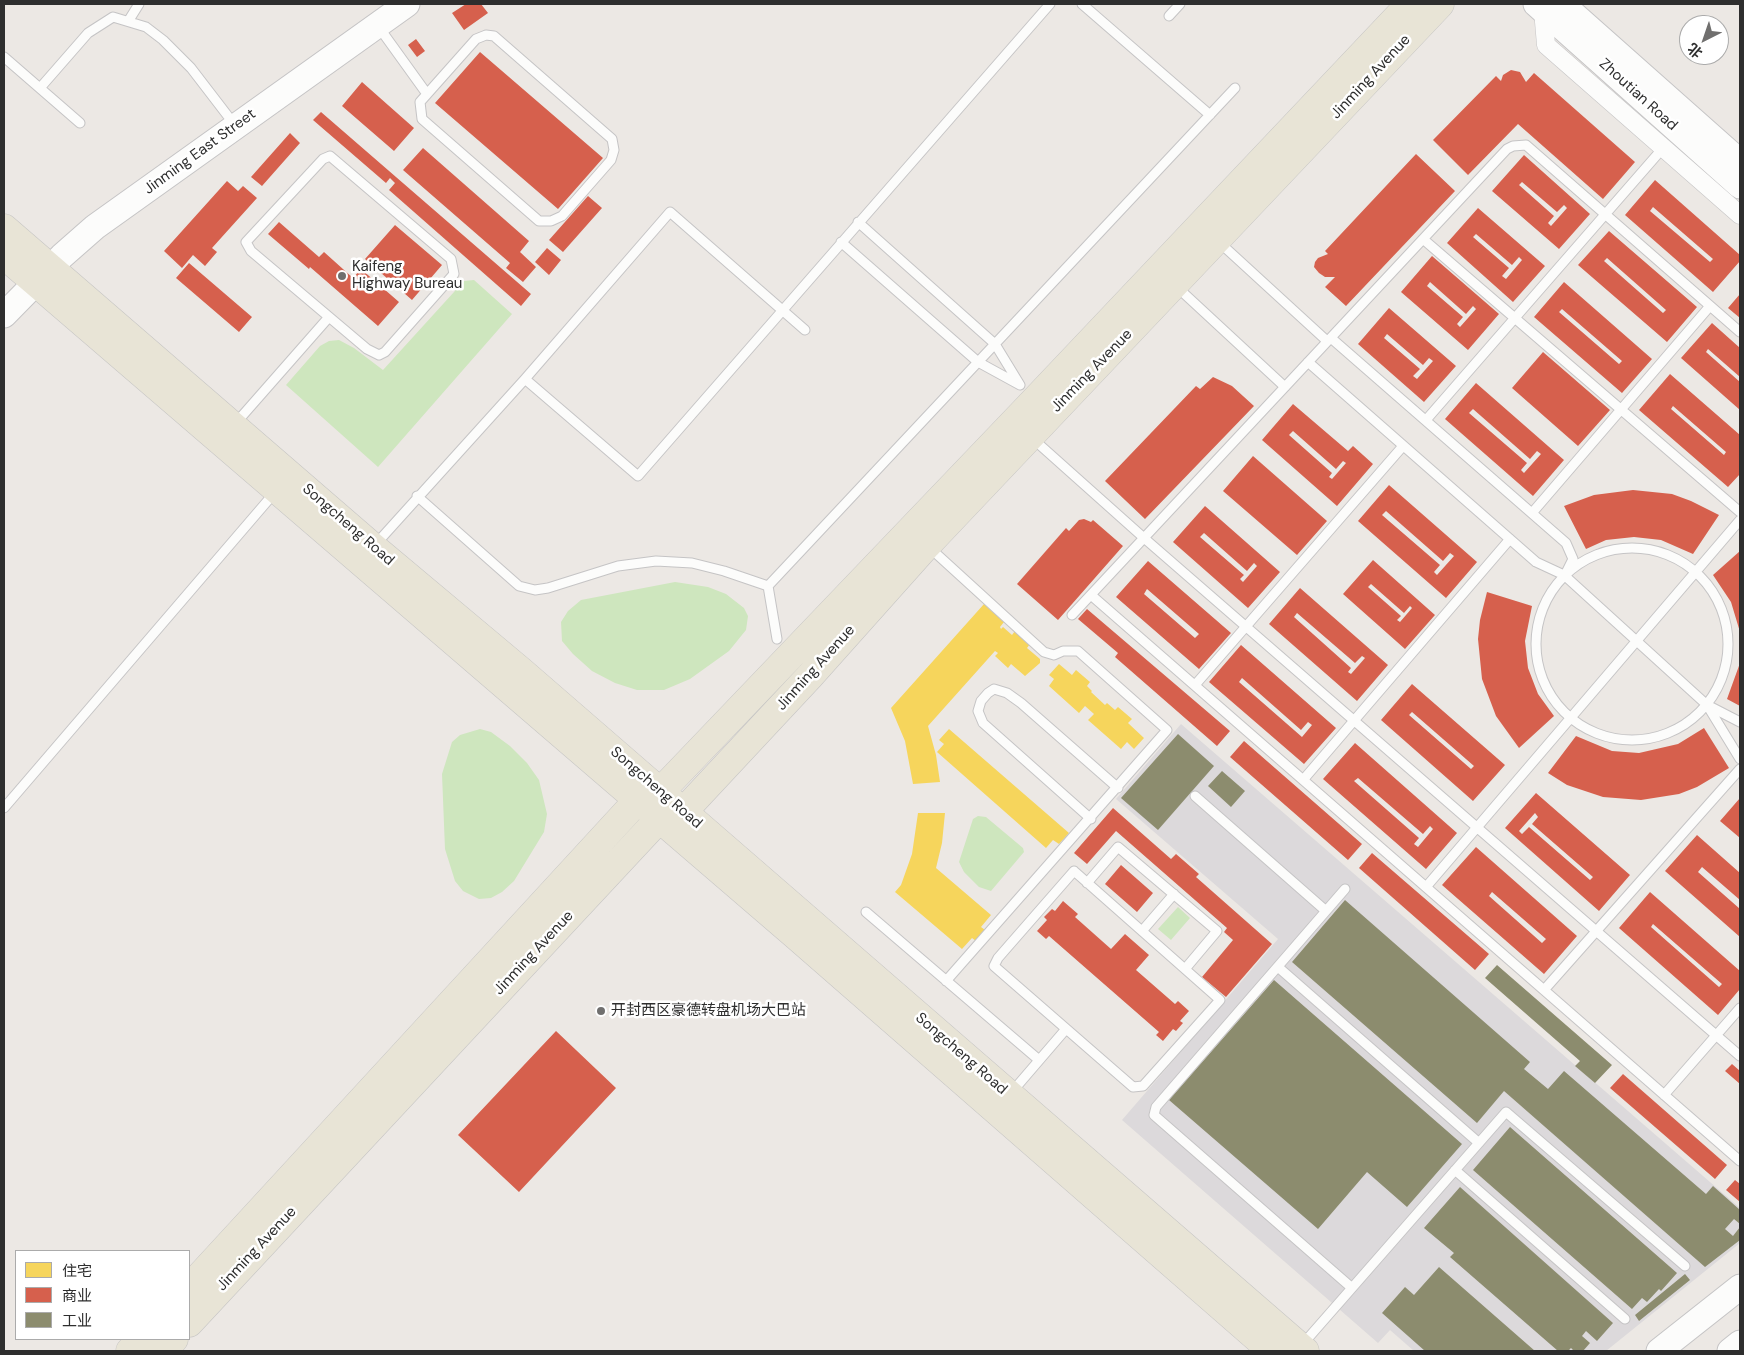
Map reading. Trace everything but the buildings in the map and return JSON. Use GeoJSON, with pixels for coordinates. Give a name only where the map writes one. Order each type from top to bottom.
{"type":"FeatureCollection","features":[{"type":"Feature","properties":{"kind":"main road","name":"Jinming Avenue"},"geometry":{"type":"LineString","coordinates":[[190,1287],[1027,392],[1410,4]]}},
{"type":"Feature","properties":{"kind":"main road","name":"Jinming Avenue"},"geometry":{"type":"LineString","coordinates":[[190,1322],[671,816],[810,676],[927,544],[1440,4]]}},
{"type":"Feature","properties":{"kind":"main road","name":"Songcheng Road"},"geometry":{"type":"LineString","coordinates":[[4,228],[43,276],[277,490],[1009,1095],[1303,1349]]}},
{"type":"Feature","properties":{"kind":"main road","name":"Songcheng Road"},"geometry":{"type":"LineString","coordinates":[[4,255],[43,276],[233,426],[521,671],[648,796]]}},
{"type":"Feature","properties":{"kind":"main road","name":"Songcheng Road"},"geometry":{"type":"LineString","coordinates":[[671,816],[796,935],[1272,1351]]}},
{"type":"Feature","properties":{"kind":"main road"},"geometry":{"type":"LineString","coordinates":[[130,1351],[141,1340]]}},
{"type":"Feature","properties":{"kind":"main road"},"geometry":{"type":"LineString","coordinates":[[162,1351],[173,1340]]}},
{"type":"Feature","properties":{"kind":"street","name":"Jinming East Street"},"geometry":{"type":"LineString","coordinates":[[4,315],[95,227],[408,4]]}},
{"type":"Feature","properties":{"kind":"street"},"geometry":{"type":"LineString","coordinates":[[1547,6],[1546,45],[1740,215]]}},
{"type":"Feature","properties":{"kind":"street","name":"Zhoutian Road"},"geometry":{"type":"LineString","coordinates":[[1547,6],[1740,162]]}},
{"type":"Feature","properties":{"kind":"street","name":"Zhoutian Road"},"geometry":{"type":"LineString","coordinates":[[1547,6],[1740,186]]}},
{"type":"Feature","properties":{"kind":"street"},"geometry":{"type":"LineString","coordinates":[[1659,1351],[1740,1287]]}},
{"type":"Feature","properties":{"kind":"street"},"geometry":{"type":"LineString","coordinates":[[1730,1351],[1740,1343]]}},
{"type":"Feature","properties":{"kind":"lane"},"geometry":{"type":"LineString","coordinates":[[129,20],[139,4]]}},
{"type":"Feature","properties":{"kind":"lane"},"geometry":{"type":"LineString","coordinates":[[526,379],[638,476],[1050,4]]}},
{"type":"Feature","properties":{"kind":"lane"},"geometry":{"type":"LineString","coordinates":[[1082,4],[1210,115]]}},
{"type":"Feature","properties":{"kind":"lane"},"geometry":{"type":"LineString","coordinates":[[1169,16],[1180,4]]}},
{"type":"Feature","properties":{"kind":"lane"},"geometry":{"type":"LineString","coordinates":[[40,88],[88,33],[99,24],[114,17],[129,20],[164,40],[191,68],[235,127]]}},
{"type":"Feature","properties":{"kind":"lane"},"geometry":{"type":"LineString","coordinates":[[378,25],[427,94]]}},
{"type":"Feature","properties":{"kind":"lane"},"geometry":{"type":"LineString","coordinates":[[486,35],[494,36],[612,139],[614,150],[611,160],[562,216],[552,221],[539,221],[422,119],[420,102],[427,94],[476,39],[486,35]]}},
{"type":"Feature","properties":{"kind":"lane"},"geometry":{"type":"LineString","coordinates":[[4,57],[80,123]]}},
{"type":"Feature","properties":{"kind":"lane"},"geometry":{"type":"LineString","coordinates":[[768,586],[1235,88]]}},
{"type":"Feature","properties":{"kind":"lane"},"geometry":{"type":"LineString","coordinates":[[1072,615],[1507,149],[1513,146],[1526,146],[1740,332]]}},
{"type":"Feature","properties":{"kind":"lane"},"geometry":{"type":"LineString","coordinates":[[1426,420],[1663,148]]}},
{"type":"Feature","properties":{"kind":"lane"},"geometry":{"type":"LineString","coordinates":[[330,156],[451,259],[454,274],[385,352],[379,355],[367,349],[329,317],[251,251],[246,242],[323,159],[330,156]]}},
{"type":"Feature","properties":{"kind":"lane"},"geometry":{"type":"LineString","coordinates":[[373,547],[417,496],[526,379],[670,212],[806,330]]}},
{"type":"Feature","properties":{"kind":"lane"},"geometry":{"type":"LineString","coordinates":[[858,222],[995,344],[1027,392]]}},
{"type":"Feature","properties":{"kind":"lane"},"geometry":{"type":"LineString","coordinates":[[1423,239],[1740,512]]}},
{"type":"Feature","properties":{"kind":"lane"},"geometry":{"type":"LineString","coordinates":[[1217,240],[1329,340],[1426,420],[1566,543],[1573,559],[1543,607],[1538,622],[1536,653],[1539,668],[1550,695],[1571,718],[1595,733],[1624,740],[1639,740],[1661,736],[1681,727],[1707,705],[1720,684],[1725,670],[1729,641],[1724,612],[1718,599],[1696,572],[1673,556],[1658,551],[1627,547],[1597,554],[1583,560],[1564,575]]}},
{"type":"Feature","properties":{"kind":"lane"},"geometry":{"type":"LineString","coordinates":[[841,242],[978,362],[1027,392]]}},
{"type":"Feature","properties":{"kind":"lane"},"geometry":{"type":"LineString","coordinates":[[1175,285],[1285,387]]}},
{"type":"Feature","properties":{"kind":"lane"},"geometry":{"type":"LineString","coordinates":[[1532,513],[1710,306]]}},
{"type":"Feature","properties":{"kind":"lane"},"geometry":{"type":"LineString","coordinates":[[233,426],[329,317]]}},
{"type":"Feature","properties":{"kind":"lane"},"geometry":{"type":"LineString","coordinates":[[1308,362],[1536,562],[1564,575],[1707,705],[1740,722]]}},
{"type":"Feature","properties":{"kind":"lane"},"geometry":{"type":"LineString","coordinates":[[1030,436],[1144,538],[1740,1056]]}},
{"type":"Feature","properties":{"kind":"lane"},"geometry":{"type":"LineString","coordinates":[[1195,685],[1403,446]]}},
{"type":"Feature","properties":{"kind":"lane"},"geometry":{"type":"LineString","coordinates":[[4,808],[277,490]]}},
{"type":"Feature","properties":{"kind":"lane"},"geometry":{"type":"LineString","coordinates":[[417,496],[519,586],[535,590],[548,588],[618,566],[656,562],[692,563],[724,571],[768,586]]}},
{"type":"Feature","properties":{"kind":"lane"},"geometry":{"type":"LineString","coordinates":[[1426,887],[1740,520]]}},
{"type":"Feature","properties":{"kind":"lane"},"geometry":{"type":"LineString","coordinates":[[1303,780],[1510,539]]}},
{"type":"Feature","properties":{"kind":"lane"},"geometry":{"type":"LineString","coordinates":[[927,544],[1044,652],[1054,654],[1063,651],[1078,651],[1167,730],[1091,819],[946,981]]}},
{"type":"Feature","properties":{"kind":"lane"},"geometry":{"type":"LineString","coordinates":[[768,586],[777,639]]}},
{"type":"Feature","properties":{"kind":"lane"},"geometry":{"type":"LineString","coordinates":[[1091,595],[1740,1161]]}},
{"type":"Feature","properties":{"kind":"lane"},"geometry":{"type":"LineString","coordinates":[[1091,819],[983,723],[978,711],[981,701],[994,689],[1007,693],[1118,788]]}},
{"type":"Feature","properties":{"kind":"lane"},"geometry":{"type":"LineString","coordinates":[[1707,705],[1740,759]]}},
{"type":"Feature","properties":{"kind":"lane"},"geometry":{"type":"LineString","coordinates":[[1544,990],[1740,769]]}},
{"type":"Feature","properties":{"kind":"lane"},"geometry":{"type":"LineString","coordinates":[[1195,796],[1326,911]]}},
{"type":"Feature","properties":{"kind":"lane"},"geometry":{"type":"LineString","coordinates":[[1087,883],[1118,847],[1174,894],[1217,932],[1185,969]]}},
{"type":"Feature","properties":{"kind":"lane"},"geometry":{"type":"LineString","coordinates":[[1074,872],[1087,883],[1220,1000],[1143,1086],[1133,1086],[994,966],[998,958],[1074,872]]}},
{"type":"Feature","properties":{"kind":"lane"},"geometry":{"type":"LineString","coordinates":[[1345,890],[1156,1107],[1154,1115],[1352,1288]]}},
{"type":"Feature","properties":{"kind":"lane"},"geometry":{"type":"LineString","coordinates":[[1142,931],[1174,894]]}},
{"type":"Feature","properties":{"kind":"lane"},"geometry":{"type":"LineString","coordinates":[[866,912],[1039,1060]]}},
{"type":"Feature","properties":{"kind":"lane"},"geometry":{"type":"LineString","coordinates":[[1278,967],[1479,1142]]}},
{"type":"Feature","properties":{"kind":"lane"},"geometry":{"type":"LineString","coordinates":[[1664,1094],[1740,1008]]}},
{"type":"Feature","properties":{"kind":"lane"},"geometry":{"type":"LineString","coordinates":[[1009,1095],[1066,1029]]}},
{"type":"Feature","properties":{"kind":"lane"},"geometry":{"type":"LineString","coordinates":[[1303,1349],[1352,1288],[1506,1112],[1685,1266]]}},
{"type":"Feature","properties":{"kind":"lane"},"geometry":{"type":"LineString","coordinates":[[1455,1170],[1625,1319]]}},
{"type":"Feature","properties":{"kind":"shaded area"},"geometry":{"type":"Polygon","coordinates":[[[1181,724],[1740,1208],[1740,1243],[1606,1351],[1414,1351],[1390,1330],[1378,1343],[1122,1120],[1278,939],[1116,799],[1181,724]]]}},
{"type":"Feature","properties":{"kind":"green space"},"geometry":{"type":"Polygon","coordinates":[[[474,280],[512,314],[378,467],[286,385],[320,346],[329,341],[339,340],[354,348],[383,370],[464,281],[474,280]]]}},
{"type":"Feature","properties":{"kind":"green space"},"geometry":{"type":"Polygon","coordinates":[[[675,582],[708,587],[726,594],[744,608],[748,616],[746,630],[729,651],[690,679],[664,690],[637,690],[615,683],[592,671],[562,641],[561,622],[568,611],[581,600],[675,582]]]}},
{"type":"Feature","properties":{"kind":"green space"},"geometry":{"type":"Polygon","coordinates":[[[480,729],[491,732],[510,746],[527,763],[539,780],[547,814],[544,832],[514,881],[502,892],[491,898],[479,899],[463,891],[455,881],[445,849],[442,774],[452,742],[460,735],[480,729]]]}},
{"type":"Feature","properties":{"kind":"green space"},"geometry":{"type":"Polygon","coordinates":[[[978,816],[986,817],[1023,848],[1024,852],[991,891],[979,887],[964,872],[959,862],[973,819],[978,816]]]}},
{"type":"Feature","properties":{"kind":"green space"},"geometry":{"type":"Polygon","coordinates":[[[1178,907],[1190,918],[1171,940],[1158,929],[1178,907]]]}},
{"type":"Feature","properties":{"kind":"place","name":"Kaifeng Highway Bureau"},"geometry":{"type":"Point","coordinates":[342,276]}},
{"type":"Feature","properties":{"kind":"place","name":"开封西区豪德转盘机场大巴站"},"geometry":{"type":"Point","coordinates":[601,1011]}}]}
